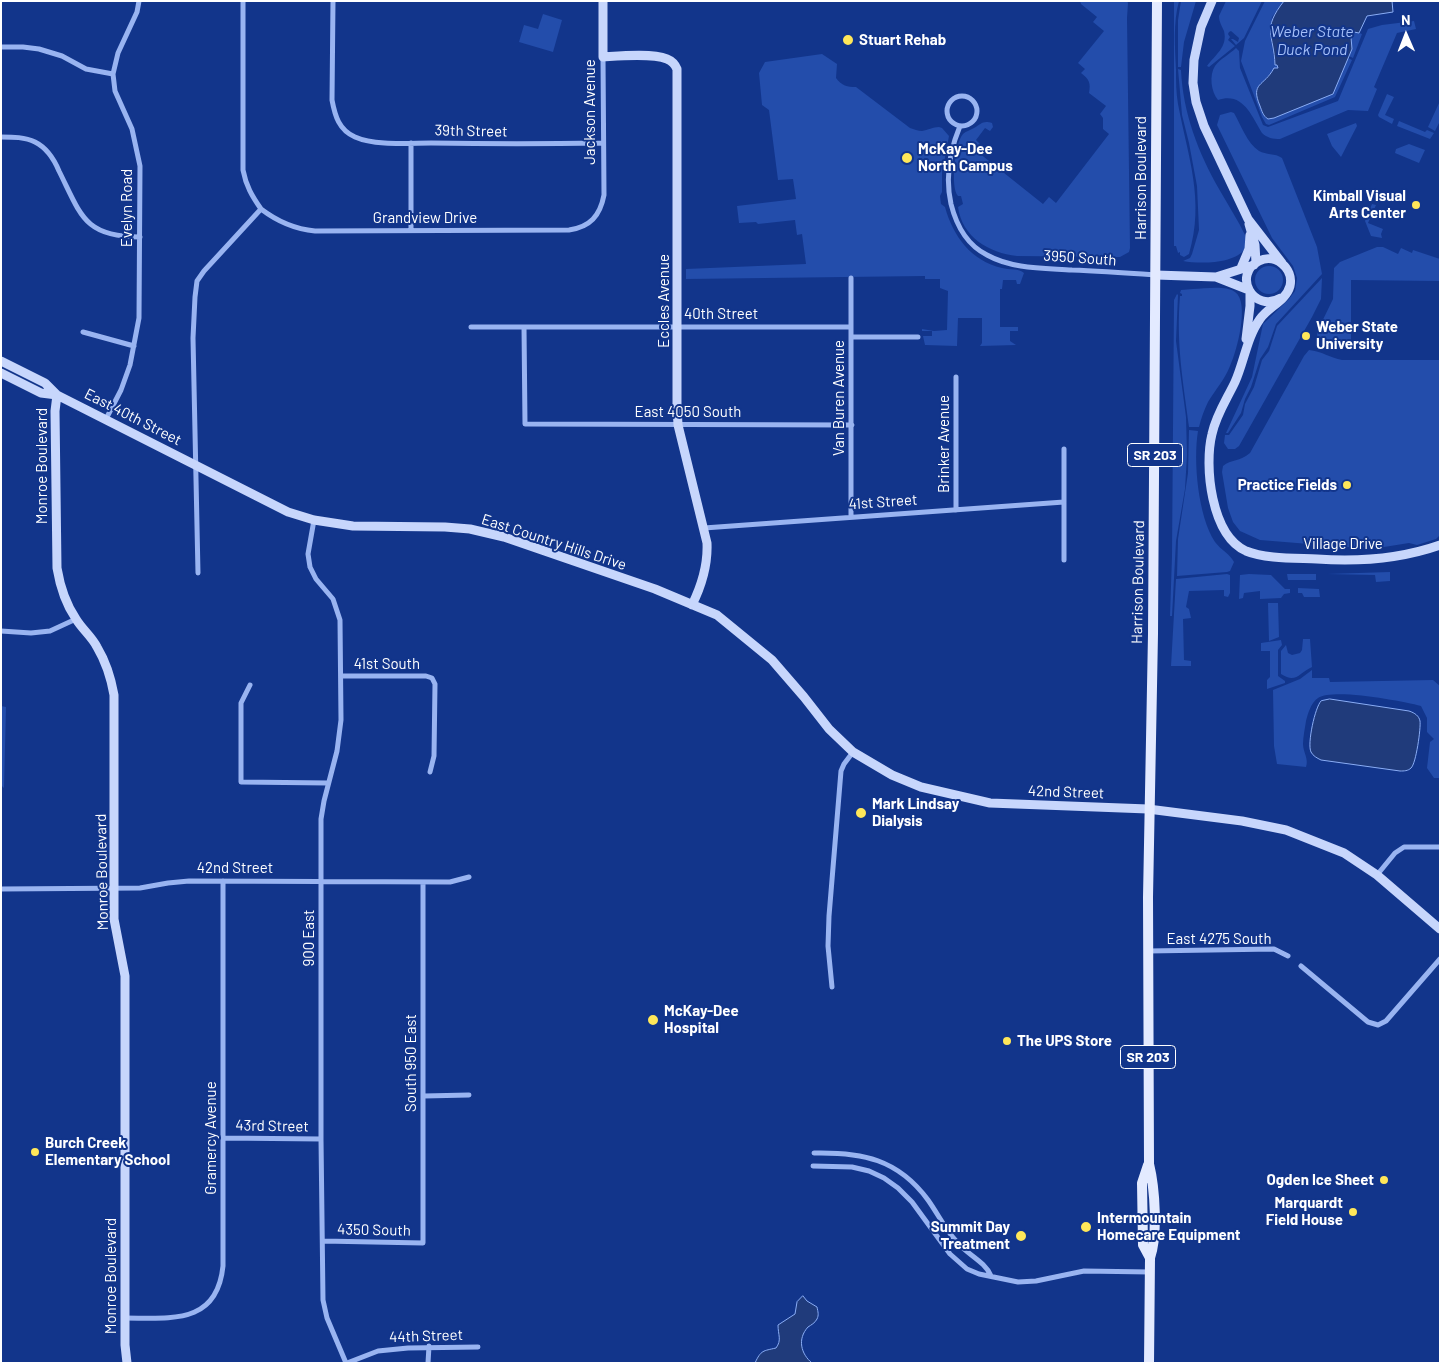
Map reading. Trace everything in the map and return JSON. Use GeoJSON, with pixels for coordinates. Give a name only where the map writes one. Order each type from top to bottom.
{"type":"FeatureCollection","features":[{"type":"Feature","properties":{"kind":"main road","name":"Harrison Boulevard"},"geometry":{"type":"LineString","coordinates":[[1149,1363],[1150,1258],[1142,1245],[1142,1182],[1149,1164],[1147,951],[1148,809],[1153,634],[1157,1]]}},
{"type":"Feature","properties":{"kind":"street","name":"Evelyn Road"},"geometry":{"type":"LineString","coordinates":[[106,419],[121,390],[134,346],[139,318],[140,166],[132,130],[115,91],[113,74],[118,53],[137,12],[138,1]]}},
{"type":"Feature","properties":{"kind":"street","name":"Grandview Drive"},"geometry":{"type":"LineString","coordinates":[[243,1],[243,170],[246,184],[261,209],[283,223],[304,230],[569,230],[577,229],[593,221]]}},
{"type":"Feature","properties":{"kind":"street","name":"39th Street"},"geometry":{"type":"LineString","coordinates":[[333,1],[332,100],[337,120],[343,129],[354,136],[367,141],[411,143],[603,143]]}},
{"type":"Feature","properties":{"kind":"street","name":"Jackson Avenue"},"geometry":{"type":"LineString","coordinates":[[593,221],[604,195],[603,1]]}},
{"type":"Feature","properties":{"kind":"street"},"geometry":{"type":"LineString","coordinates":[[1212,1],[1203,20],[1196,47],[1193,68],[1194,92],[1204,126],[1248,222],[1256,245],[1255,264],[1248,274],[1247,282],[1250,306],[1244,356]]}},
{"type":"Feature","properties":{"kind":"street"},"geometry":{"type":"LineString","coordinates":[[1,47],[39,49],[62,56],[86,69],[113,74]]}},
{"type":"Feature","properties":{"kind":"street","name":"Eccles Avenue"},"geometry":{"type":"LineString","coordinates":[[603,56],[654,56],[674,63],[677,70],[678,327],[676,395],[678,425],[707,543],[706,565],[700,590],[692,605]]}},
{"type":"Feature","properties":{"kind":"street"},"geometry":{"type":"LineString","coordinates":[[965,96],[970,98],[976,105],[977,114],[972,122],[960,126],[951,122],[948,118],[947,108],[952,100],[965,96]]}},
{"type":"Feature","properties":{"kind":"street","name":"3950 South"},"geometry":{"type":"LineString","coordinates":[[960,126],[954,142],[948,173],[948,191],[959,227],[971,244],[985,255],[1002,262],[1030,267],[1156,275]]}},
{"type":"Feature","properties":{"kind":"street"},"geometry":{"type":"LineString","coordinates":[[1,137],[27,139],[42,146],[49,153],[79,210],[95,228],[102,232],[119,236],[140,237]]}},
{"type":"Feature","properties":{"kind":"street"},"geometry":{"type":"LineString","coordinates":[[411,143],[411,230]]}},
{"type":"Feature","properties":{"kind":"street"},"geometry":{"type":"LineString","coordinates":[[198,573],[193,338],[197,281],[261,209]]}},
{"type":"Feature","properties":{"kind":"street"},"geometry":{"type":"LineString","coordinates":[[1244,356],[1258,322],[1288,292],[1290,282],[1289,273],[1284,265],[1248,222]]}},
{"type":"Feature","properties":{"kind":"street"},"geometry":{"type":"LineString","coordinates":[[1241,268],[1249,249],[1248,222]]}},
{"type":"Feature","properties":{"kind":"street"},"geometry":{"type":"LineString","coordinates":[[1156,275],[1216,276],[1268,259],[1277,260],[1284,265]]}},
{"type":"Feature","properties":{"kind":"street"},"geometry":{"type":"LineString","coordinates":[[1216,276],[1249,291],[1259,300],[1274,302],[1281,298]]}},
{"type":"Feature","properties":{"kind":"street","name":"Van Buren Avenue"},"geometry":{"type":"LineString","coordinates":[[851,278],[851,517]]}},
{"type":"Feature","properties":{"kind":"street","name":"40th Street"},"geometry":{"type":"LineString","coordinates":[[471,327],[851,327]]}},
{"type":"Feature","properties":{"kind":"street","name":"East 4050 South"},"geometry":{"type":"LineString","coordinates":[[524,327],[525,424],[852,425]]}},
{"type":"Feature","properties":{"kind":"street"},"geometry":{"type":"LineString","coordinates":[[83,332],[134,346]]}},
{"type":"Feature","properties":{"kind":"street"},"geometry":{"type":"LineString","coordinates":[[852,337],[918,336]]}},
{"type":"Feature","properties":{"kind":"street","name":"Village Drive"},"geometry":{"type":"LineString","coordinates":[[1244,356],[1239,372],[1215,424],[1210,448],[1209,468],[1213,495],[1222,525],[1232,540],[1246,550],[1259,554],[1359,560],[1396,557],[1440,545]]}},
{"type":"Feature","properties":{"kind":"street","name":"East 40th Street"},"geometry":{"type":"LineString","coordinates":[[1,361],[45,383],[57,395],[196,464]]}},
{"type":"Feature","properties":{"kind":"street","name":"East 40th Street"},"geometry":{"type":"LineString","coordinates":[[1,373],[40,393],[57,395]]}},
{"type":"Feature","properties":{"kind":"street","name":"Brinker Avenue"},"geometry":{"type":"LineString","coordinates":[[956,377],[956,510]]}},
{"type":"Feature","properties":{"kind":"street","name":"Monroe Boulevard"},"geometry":{"type":"LineString","coordinates":[[57,395],[55,411],[57,568],[60,587],[76,619],[97,646],[106,663],[114,695],[114,919],[124,976],[126,1363]]}},
{"type":"Feature","properties":{"kind":"street"},"geometry":{"type":"LineString","coordinates":[[1064,448],[1064,560]]}},
{"type":"Feature","properties":{"kind":"street","name":"East Country Hills Drive"},"geometry":{"type":"LineString","coordinates":[[196,464],[288,512],[314,520],[353,526],[445,526],[513,540],[655,589],[717,615],[772,660],[829,729],[853,752]]}},
{"type":"Feature","properties":{"kind":"street","name":"41st Street"},"geometry":{"type":"LineString","coordinates":[[704,528],[1064,502]]}},
{"type":"Feature","properties":{"kind":"street","name":"900 East"},"geometry":{"type":"LineString","coordinates":[[314,520],[308,554],[310,568],[316,579],[333,599],[340,620],[341,720],[337,751],[321,819],[321,1139],[323,1300],[327,1318],[346,1363]]}},
{"type":"Feature","properties":{"kind":"street"},"geometry":{"type":"LineString","coordinates":[[1,631],[31,633],[50,631],[76,619]]}},
{"type":"Feature","properties":{"kind":"street","name":"41st South"},"geometry":{"type":"LineString","coordinates":[[341,676],[426,676],[432,678],[435,684],[434,756],[430,772]]}},
{"type":"Feature","properties":{"kind":"street"},"geometry":{"type":"LineString","coordinates":[[250,685],[241,703],[241,782],[328,783]]}},
{"type":"Feature","properties":{"kind":"street"},"geometry":{"type":"LineString","coordinates":[[832,987],[828,946],[840,771],[853,752]]}},
{"type":"Feature","properties":{"kind":"street","name":"42nd Street"},"geometry":{"type":"LineString","coordinates":[[853,752],[892,775],[921,787],[990,803],[1148,809],[1242,820],[1286,830],[1344,852],[1378,875],[1440,929]]}},
{"type":"Feature","properties":{"kind":"street"},"geometry":{"type":"LineString","coordinates":[[1378,875],[1395,854],[1404,847],[1440,847]]}},
{"type":"Feature","properties":{"kind":"street","name":"42nd Street"},"geometry":{"type":"LineString","coordinates":[[1,889],[114,889],[140,888],[175,882],[223,881],[450,882],[469,877]]}},
{"type":"Feature","properties":{"kind":"street","name":"Gramercy Avenue"},"geometry":{"type":"LineString","coordinates":[[125,1318],[168,1318],[194,1313],[212,1299],[219,1288],[223,1266],[223,881]]}},
{"type":"Feature","properties":{"kind":"street","name":"South 950 East"},"geometry":{"type":"LineString","coordinates":[[423,882],[423,1243]]}},
{"type":"Feature","properties":{"kind":"street","name":"East 4275 South"},"geometry":{"type":"LineString","coordinates":[[1147,951],[1274,949],[1288,956]]}},
{"type":"Feature","properties":{"kind":"street"},"geometry":{"type":"LineString","coordinates":[[1300,966],[1368,1022],[1378,1025],[1386,1021],[1440,959]]}},
{"type":"Feature","properties":{"kind":"street"},"geometry":{"type":"LineString","coordinates":[[424,1096],[469,1095]]}},
{"type":"Feature","properties":{"kind":"street","name":"43rd Street"},"geometry":{"type":"LineString","coordinates":[[223,1138],[321,1139]]}},
{"type":"Feature","properties":{"kind":"street"},"geometry":{"type":"LineString","coordinates":[[814,1153],[862,1155],[883,1162],[899,1171],[923,1194],[957,1243],[986,1267],[991,1276]]}},
{"type":"Feature","properties":{"kind":"street"},"geometry":{"type":"LineString","coordinates":[[813,1166],[852,1167],[869,1171],[884,1178],[898,1188],[912,1202],[940,1242],[958,1262],[972,1272],[1018,1282],[1036,1281],[1084,1272],[1150,1272]]}},
{"type":"Feature","properties":{"kind":"street","name":"4350 South"},"geometry":{"type":"LineString","coordinates":[[323,1241],[423,1243]]}},
{"type":"Feature","properties":{"kind":"street"},"geometry":{"type":"LineString","coordinates":[[428,1363],[429,1346]]}},
{"type":"Feature","properties":{"kind":"street","name":"44th Street"},"geometry":{"type":"LineString","coordinates":[[346,1363],[378,1351],[429,1346],[478,1347]]}},
{"type":"Feature","properties":{"kind":"shaded area"},"geometry":{"type":"Polygon","coordinates":[[[1080,1],[1127,1],[1128,3],[1129,252],[1120,257],[1017,256],[997,251],[978,242],[965,227],[961,218],[958,207],[963,204],[954,184],[954,165],[960,139],[964,133],[982,123],[992,123],[993,127],[990,131],[985,128],[976,140],[982,146],[979,153],[1043,204],[1049,197],[1056,203],[1109,134],[1103,129],[1103,118],[1100,114],[1106,106],[1089,93],[1089,82],[1081,73],[1085,69],[1078,63],[1104,31],[1093,22],[1097,17],[1080,1]]]}},
{"type":"Feature","properties":{"kind":"shaded area"},"geometry":{"type":"Polygon","coordinates":[[[1174,1],[1179,1],[1175,35],[1177,96],[1195,197],[1194,234],[1189,254],[1184,257],[1180,255],[1180,252],[1178,253],[1176,246],[1174,246],[1174,1]]]}},
{"type":"Feature","properties":{"kind":"shaded area"},"geometry":{"type":"Polygon","coordinates":[[[1181,1],[1196,1],[1184,42],[1181,67],[1178,67],[1178,20],[1181,1]]]}},
{"type":"Feature","properties":{"kind":"shaded area"},"geometry":{"type":"Polygon","coordinates":[[[1226,1],[1262,1],[1244,38],[1236,45],[1231,39],[1238,42],[1239,38],[1231,31],[1229,32],[1230,37],[1228,40],[1235,46],[1209,67],[1207,66],[1224,42],[1224,31],[1219,16],[1226,1]]]}},
{"type":"Feature","properties":{"kind":"shaded area"},"geometry":{"type":"Polygon","coordinates":[[[1265,1],[1284,1],[1272,17],[1270,34],[1275,65],[1277,65],[1278,69],[1274,69],[1256,90],[1348,58],[1352,60],[1335,97],[1269,125],[1266,124],[1262,117],[1241,61],[1245,41],[1265,1]]]}},
{"type":"Feature","properties":{"kind":"shaded area"},"geometry":{"type":"Polygon","coordinates":[[[543,14],[562,20],[553,52],[519,42],[524,25],[538,29],[543,14]]]}},
{"type":"Feature","properties":{"kind":"shaded area"},"geometry":{"type":"Polygon","coordinates":[[[1414,21],[1416,29],[1397,33],[1374,87],[1377,89],[1368,111],[1348,110],[1280,139],[1275,139],[1262,133],[1250,113],[1240,102],[1227,98],[1218,100],[1214,93],[1211,79],[1213,70],[1220,61],[1236,48],[1239,51],[1240,68],[1263,125],[1268,127],[1338,101],[1368,29],[1382,25],[1414,21]]]}},
{"type":"Feature","properties":{"kind":"shaded area"},"geometry":{"type":"Polygon","coordinates":[[[1354,31],[1362,34],[1353,58],[1349,56],[1354,31]]]}},
{"type":"Feature","properties":{"kind":"shaded area"},"geometry":{"type":"Polygon","coordinates":[[[822,54],[837,64],[836,78],[840,83],[856,87],[910,128],[922,131],[939,127],[949,136],[940,196],[941,204],[945,207],[953,228],[965,246],[981,260],[991,265],[1019,270],[1024,273],[1020,284],[1017,284],[1016,280],[1003,280],[1002,289],[1000,289],[1000,327],[1018,327],[1018,331],[1010,331],[1010,341],[1016,345],[980,346],[982,343],[982,318],[958,318],[957,346],[925,345],[923,336],[932,336],[932,331],[922,331],[922,329],[934,331],[947,330],[948,291],[940,288],[940,279],[925,279],[925,276],[686,279],[686,269],[806,264],[802,234],[797,235],[795,220],[758,224],[756,222],[739,223],[737,206],[796,199],[793,179],[778,180],[769,110],[762,105],[759,73],[765,62],[822,54]]]}},
{"type":"Feature","properties":{"kind":"shaded area"},"geometry":{"type":"Polygon","coordinates":[[[1178,69],[1181,70],[1188,117],[1204,161],[1246,237],[1245,249],[1233,258],[1216,262],[1183,261],[1190,258],[1199,230],[1197,186],[1182,115],[1178,69]]]}},
{"type":"Feature","properties":{"kind":"shaded area"},"geometry":{"type":"Polygon","coordinates":[[[1387,94],[1394,97],[1385,115],[1394,119],[1392,124],[1378,115],[1387,94]]]}},
{"type":"Feature","properties":{"kind":"shaded area"},"geometry":{"type":"Polygon","coordinates":[[[1440,101],[1440,121],[1435,131],[1428,127],[1440,101]]]}},
{"type":"Feature","properties":{"kind":"shaded area"},"geometry":{"type":"Polygon","coordinates":[[[1234,113],[1255,148],[1282,158],[1317,247],[1322,274],[1276,324],[1268,347],[1260,359],[1241,413],[1228,433],[1226,433],[1252,377],[1263,324],[1295,291],[1297,278],[1293,266],[1272,238],[1217,125],[1220,115],[1234,113]]]}},
{"type":"Feature","properties":{"kind":"shaded area"},"geometry":{"type":"Polygon","coordinates":[[[1399,121],[1425,132],[1427,130],[1434,133],[1430,139],[1397,126],[1399,121]]]}},
{"type":"Feature","properties":{"kind":"shaded area"},"geometry":{"type":"Polygon","coordinates":[[[1356,123],[1357,126],[1341,157],[1332,146],[1327,134],[1356,123]]]}},
{"type":"Feature","properties":{"kind":"shaded area"},"geometry":{"type":"Polygon","coordinates":[[[1409,144],[1425,150],[1419,163],[1395,153],[1396,149],[1409,144]]]}},
{"type":"Feature","properties":{"kind":"shaded area"},"geometry":{"type":"Polygon","coordinates":[[[1372,204],[1376,205],[1368,223],[1383,229],[1382,238],[1371,236],[1365,221],[1372,204]]]}},
{"type":"Feature","properties":{"kind":"shaded area"},"geometry":{"type":"Polygon","coordinates":[[[1377,247],[1383,247],[1398,254],[1401,248],[1412,253],[1413,250],[1440,259],[1440,281],[1351,280],[1351,348],[1334,347],[1325,344],[1319,340],[1317,332],[1333,299],[1334,268],[1340,262],[1377,247]]]}},
{"type":"Feature","properties":{"kind":"shaded area"},"geometry":{"type":"Polygon","coordinates":[[[1269,266],[1279,270],[1283,280],[1279,290],[1269,294],[1259,290],[1255,280],[1259,270],[1269,266]]]}},
{"type":"Feature","properties":{"kind":"shaded area"},"geometry":{"type":"Polygon","coordinates":[[[1322,278],[1321,299],[1312,317],[1239,446],[1235,449],[1228,449],[1224,443],[1225,435],[1229,435],[1243,415],[1245,404],[1254,387],[1262,360],[1269,351],[1277,326],[1322,278]]]}},
{"type":"Feature","properties":{"kind":"shaded area"},"geometry":{"type":"Polygon","coordinates":[[[1220,288],[1231,290],[1239,297],[1242,306],[1239,339],[1233,359],[1226,375],[1208,402],[1199,427],[1189,427],[1182,378],[1179,330],[1181,290],[1220,288]]]}},
{"type":"Feature","properties":{"kind":"shaded area"},"geometry":{"type":"Polygon","coordinates":[[[1177,294],[1176,341],[1186,417],[1187,455],[1185,489],[1176,541],[1172,616],[1170,616],[1174,300],[1177,294]]]}},
{"type":"Feature","properties":{"kind":"shaded area","name":"Practice Fields"},"geometry":{"type":"Polygon","coordinates":[[[1309,350],[1342,360],[1440,360],[1440,535],[1436,539],[1417,545],[1409,543],[1384,547],[1346,547],[1260,540],[1240,531],[1233,522],[1228,508],[1222,472],[1223,466],[1250,453],[1309,350]]]}},
{"type":"Feature","properties":{"kind":"shaded area"},"geometry":{"type":"Polygon","coordinates":[[[1189,430],[1198,431],[1196,457],[1198,488],[1204,518],[1215,542],[1234,562],[1230,571],[1227,572],[1177,576],[1178,539],[1188,473],[1189,430]]]}},
{"type":"Feature","properties":{"kind":"shaded area"},"geometry":{"type":"Polygon","coordinates":[[[1390,572],[1390,581],[1376,582],[1375,575],[1327,574],[1390,572]]]}},
{"type":"Feature","properties":{"kind":"shaded area"},"geometry":{"type":"Polygon","coordinates":[[[1287,574],[1316,574],[1316,580],[1288,580],[1287,574]]]}},
{"type":"Feature","properties":{"kind":"shaded area"},"geometry":{"type":"Polygon","coordinates":[[[1230,575],[1230,593],[1228,597],[1224,596],[1224,590],[1189,591],[1186,607],[1189,609],[1191,618],[1183,619],[1184,660],[1191,661],[1191,666],[1171,666],[1176,579],[1230,575]]]}},
{"type":"Feature","properties":{"kind":"shaded area"},"geometry":{"type":"Polygon","coordinates":[[[1240,575],[1271,575],[1285,589],[1290,589],[1290,593],[1284,594],[1281,598],[1260,599],[1260,591],[1244,593],[1243,598],[1239,599],[1240,575]]]}},
{"type":"Feature","properties":{"kind":"shaded area"},"geometry":{"type":"Polygon","coordinates":[[[1298,588],[1319,589],[1320,597],[1304,597],[1302,593],[1298,593],[1298,588]]]}},
{"type":"Feature","properties":{"kind":"shaded area"},"geometry":{"type":"Polygon","coordinates":[[[1268,603],[1278,603],[1279,637],[1269,641],[1268,603]]]}},
{"type":"Feature","properties":{"kind":"shaded area"},"geometry":{"type":"Polygon","coordinates":[[[1303,639],[1310,639],[1312,667],[1294,678],[1286,677],[1281,674],[1281,651],[1286,645],[1288,653],[1292,655],[1300,653],[1303,639]]]}},
{"type":"Feature","properties":{"kind":"shaded area"},"geometry":{"type":"Polygon","coordinates":[[[1281,640],[1282,645],[1278,650],[1278,676],[1285,683],[1267,689],[1267,680],[1270,677],[1270,651],[1261,651],[1261,643],[1281,640]]]}},
{"type":"Feature","properties":{"kind":"shaded area"},"geometry":{"type":"Polygon","coordinates":[[[1312,670],[1312,678],[1329,678],[1330,682],[1433,680],[1440,686],[1440,778],[1434,778],[1427,768],[1430,742],[1434,739],[1427,732],[1427,718],[1421,706],[1352,695],[1326,695],[1318,698],[1312,705],[1306,721],[1303,738],[1303,747],[1307,761],[1306,767],[1277,764],[1274,746],[1273,690],[1300,679],[1312,670]]]}},
{"type":"Feature","properties":{"kind":"shaded area"},"geometry":{"type":"Polygon","coordinates":[[[1,706],[6,707],[4,788],[1,785],[1,706]]]}},
{"type":"Feature","properties":{"kind":"water","name":"Weber State Duck Pond"},"geometry":{"type":"Polygon","coordinates":[[[1284,1],[1392,1],[1393,12],[1367,16],[1359,33],[1354,32],[1351,37],[1352,49],[1333,94],[1268,119],[1262,112],[1257,98],[1257,88],[1274,68],[1278,68],[1275,65],[1270,32],[1273,19],[1284,1]]]}},
{"type":"Feature","properties":{"kind":"water"},"geometry":{"type":"Polygon","coordinates":[[[1330,699],[1409,711],[1416,715],[1420,721],[1420,731],[1411,768],[1400,771],[1321,760],[1314,756],[1311,752],[1310,742],[1314,718],[1321,701],[1330,699]]]}},
{"type":"Feature","properties":{"kind":"water"},"geometry":{"type":"Polygon","coordinates":[[[803,1296],[817,1307],[818,1312],[817,1319],[802,1336],[803,1351],[812,1363],[755,1363],[763,1352],[776,1348],[779,1340],[778,1325],[795,1314],[797,1302],[803,1296]]]}},
{"type":"Feature","properties":{"kind":"place","name":"Stuart Rehab"},"geometry":{"type":"Point","coordinates":[848,40]}},
{"type":"Feature","properties":{"kind":"place","name":"McKay-Dee North Campus"},"geometry":{"type":"Point","coordinates":[907,158]}},
{"type":"Feature","properties":{"kind":"place","name":"Kimball Visual Arts Center"},"geometry":{"type":"Point","coordinates":[1416,205]}},
{"type":"Feature","properties":{"kind":"place","name":"Weber State University"},"geometry":{"type":"Point","coordinates":[1306,336]}},
{"type":"Feature","properties":{"kind":"place","name":"Practice Fields"},"geometry":{"type":"Point","coordinates":[1347,485]}},
{"type":"Feature","properties":{"kind":"place","name":"Mark Lindsay Dialysis"},"geometry":{"type":"Point","coordinates":[861,813]}},
{"type":"Feature","properties":{"kind":"place","name":"McKay-Dee Hospital"},"geometry":{"type":"Point","coordinates":[653,1020]}},
{"type":"Feature","properties":{"kind":"place","name":"The UPS Store"},"geometry":{"type":"Point","coordinates":[1007,1041]}},
{"type":"Feature","properties":{"kind":"place","name":"Burch Creek Elementary School"},"geometry":{"type":"Point","coordinates":[35,1152]}},
{"type":"Feature","properties":{"kind":"place","name":"Ogden Ice Sheet"},"geometry":{"type":"Point","coordinates":[1384,1180]}},
{"type":"Feature","properties":{"kind":"place","name":"Marquardt Field House"},"geometry":{"type":"Point","coordinates":[1353,1212]}},
{"type":"Feature","properties":{"kind":"place","name":"Intermountain Homecare Equipment"},"geometry":{"type":"Point","coordinates":[1086,1227]}},
{"type":"Feature","properties":{"kind":"place","name":"Summit Day Treatment"},"geometry":{"type":"Point","coordinates":[1021,1236]}}]}
